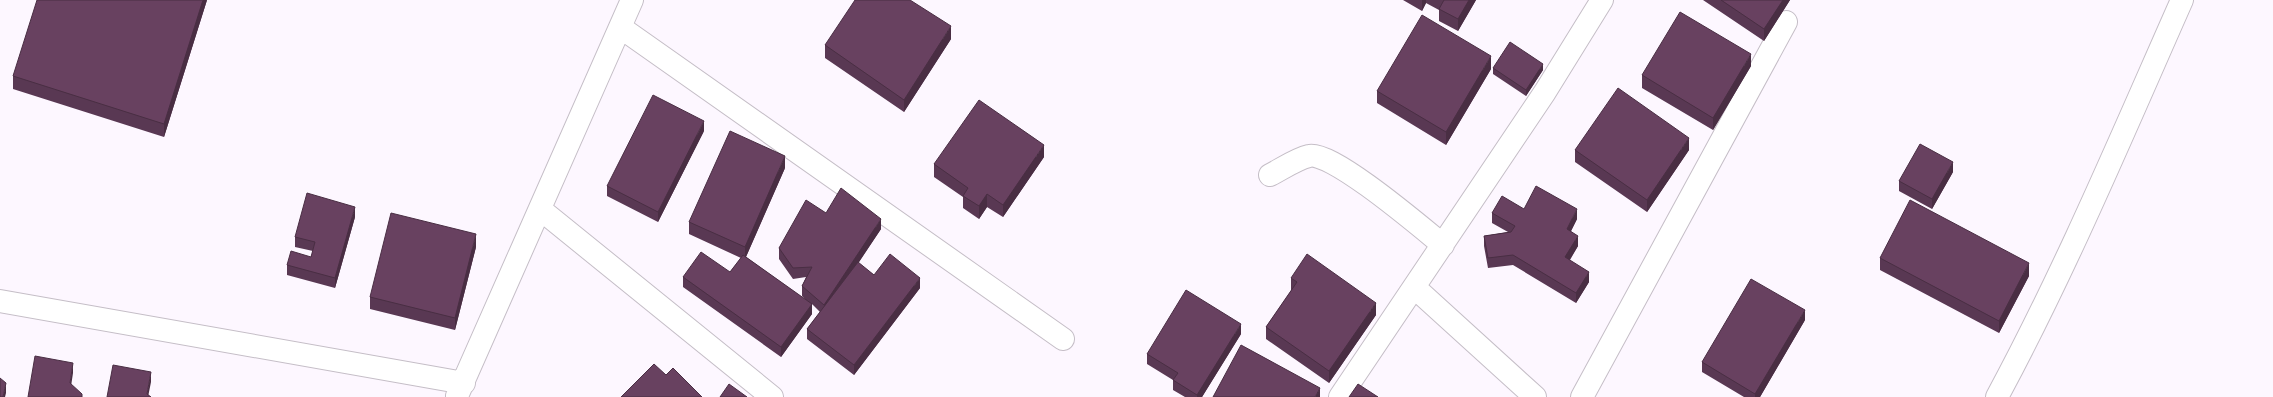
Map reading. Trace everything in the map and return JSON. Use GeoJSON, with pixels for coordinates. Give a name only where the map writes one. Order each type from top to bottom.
{"type":"FeatureCollection","features":[{"type":"Feature","properties":{"kind":"street"},"geometry":{"type":"LineString","coordinates":[[0,301],[460,390],[632,0]]}},
{"type":"Feature","properties":{"kind":"street"},"geometry":{"type":"LineString","coordinates":[[1340,397],[1545,92],[1602,0]]}},
{"type":"Feature","properties":{"kind":"street"},"geometry":{"type":"LineString","coordinates":[[1997,397],[2017,360],[2105,175],[2182,0]]}},
{"type":"Feature","properties":{"kind":"street"},"geometry":{"type":"LineString","coordinates":[[1582,397],[1786,22]]}},
{"type":"Feature","properties":{"kind":"street"},"geometry":{"type":"LineString","coordinates":[[620,27],[1063,340]]}},
{"type":"Feature","properties":{"kind":"street"},"geometry":{"type":"LineString","coordinates":[[1270,175],[1310,155],[1329,160],[1347,171],[1443,245]]}},
{"type":"Feature","properties":{"kind":"street"},"geometry":{"type":"LineString","coordinates":[[540,209],[772,397]]}},
{"type":"Feature","properties":{"kind":"street"},"geometry":{"type":"LineString","coordinates":[[1414,287],[1535,397]]}},
{"type":"Feature","properties":{"kind":"building"},"geometry":{"type":"Polygon","coordinates":[[[37,0],[203,0],[164,124],[13,76],[37,0]]]}},
{"type":"Feature","properties":{"kind":"building"},"geometry":{"type":"Polygon","coordinates":[[[855,0],[910,0],[951,26],[904,100],[825,45],[855,0]]]}},
{"type":"Feature","properties":{"kind":"building"},"geometry":{"type":"Polygon","coordinates":[[[1444,0],[1469,0],[1458,19],[1439,9],[1444,0]]]}},
{"type":"Feature","properties":{"kind":"building"},"geometry":{"type":"Polygon","coordinates":[[[1721,0],[1783,0],[1764,29],[1721,0]]]}},
{"type":"Feature","properties":{"kind":"building"},"geometry":{"type":"Polygon","coordinates":[[[1680,12],[1751,54],[1713,118],[1642,75],[1680,12]]]}},
{"type":"Feature","properties":{"kind":"building"},"geometry":{"type":"Polygon","coordinates":[[[1422,15],[1491,56],[1446,132],[1377,91],[1422,15]]]}},
{"type":"Feature","properties":{"kind":"building"},"geometry":{"type":"Polygon","coordinates":[[[1510,42],[1543,64],[1526,90],[1493,68],[1510,42]]]}},
{"type":"Feature","properties":{"kind":"building"},"geometry":{"type":"Polygon","coordinates":[[[1618,88],[1689,138],[1647,200],[1575,150],[1618,88]]]}},
{"type":"Feature","properties":{"kind":"building"},"geometry":{"type":"Polygon","coordinates":[[[653,95],[704,121],[658,212],[607,186],[653,95]]]}},
{"type":"Feature","properties":{"kind":"building"},"geometry":{"type":"Polygon","coordinates":[[[979,100],[1044,145],[1003,205],[987,194],[979,206],[963,196],[968,188],[934,164],[979,100]]]}},
{"type":"Feature","properties":{"kind":"building"},"geometry":{"type":"Polygon","coordinates":[[[730,131],[785,156],[745,247],[689,222],[730,131]]]}},
{"type":"Feature","properties":{"kind":"building"},"geometry":{"type":"Polygon","coordinates":[[[1920,144],[1953,162],[1932,199],[1899,181],[1920,144]]]}},
{"type":"Feature","properties":{"kind":"building"},"geometry":{"type":"Polygon","coordinates":[[[1536,186],[1577,209],[1567,229],[1578,236],[1565,257],[1589,272],[1576,293],[1513,255],[1488,258],[1484,236],[1511,232],[1515,226],[1492,213],[1502,196],[1524,209],[1536,186]]]}},
{"type":"Feature","properties":{"kind":"building"},"geometry":{"type":"Polygon","coordinates":[[[841,188],[881,219],[824,305],[802,286],[812,267],[793,268],[779,248],[806,200],[826,213],[841,188]]]}},
{"type":"Feature","properties":{"kind":"building"},"geometry":{"type":"Polygon","coordinates":[[[307,193],[355,207],[335,278],[287,265],[291,251],[311,257],[315,242],[295,237],[307,193]]]}},
{"type":"Feature","properties":{"kind":"building"},"geometry":{"type":"Polygon","coordinates":[[[1910,200],[2029,263],[1999,321],[1880,258],[1910,200]]]}},
{"type":"Feature","properties":{"kind":"building"},"geometry":{"type":"Polygon","coordinates":[[[391,213],[476,234],[455,318],[370,297],[391,213]]]}},
{"type":"Feature","properties":{"kind":"building"},"geometry":{"type":"Polygon","coordinates":[[[701,252],[730,272],[743,255],[812,304],[781,347],[683,277],[701,252]]]}},
{"type":"Feature","properties":{"kind":"building"},"geometry":{"type":"Polygon","coordinates":[[[890,254],[920,278],[854,365],[807,329],[858,262],[874,275],[890,254]]]}},
{"type":"Feature","properties":{"kind":"building"},"geometry":{"type":"Polygon","coordinates":[[[1307,254],[1376,303],[1329,371],[1266,327],[1297,282],[1291,278],[1307,254]]]}},
{"type":"Feature","properties":{"kind":"building"},"geometry":{"type":"Polygon","coordinates":[[[1751,279],[1805,310],[1755,394],[1702,362],[1751,279]]]}},
{"type":"Feature","properties":{"kind":"building"},"geometry":{"type":"Polygon","coordinates":[[[1186,290],[1241,324],[1197,395],[1173,380],[1178,373],[1147,354],[1186,290]]]}},
{"type":"Feature","properties":{"kind":"building"},"geometry":{"type":"Polygon","coordinates":[[[1241,345],[1320,388],[1315,397],[1213,397],[1241,345]]]}},
{"type":"Feature","properties":{"kind":"building"},"geometry":{"type":"Polygon","coordinates":[[[35,356],[73,363],[70,383],[82,394],[82,397],[28,397],[35,356]]]}},
{"type":"Feature","properties":{"kind":"building"},"geometry":{"type":"Polygon","coordinates":[[[654,364],[666,375],[673,368],[702,397],[621,397],[654,364]]]}},
{"type":"Feature","properties":{"kind":"building"},"geometry":{"type":"Polygon","coordinates":[[[113,365],[151,372],[147,394],[151,397],[107,397],[113,365]]]}},
{"type":"Feature","properties":{"kind":"building"},"geometry":{"type":"Polygon","coordinates":[[[0,378],[6,383],[3,397],[0,397],[0,378]]]}},
{"type":"Feature","properties":{"kind":"building"},"geometry":{"type":"Polygon","coordinates":[[[729,384],[747,397],[720,397],[729,384]]]}},
{"type":"Feature","properties":{"kind":"building"},"geometry":{"type":"Polygon","coordinates":[[[1358,384],[1378,397],[1349,397],[1358,384]]]}}]}
